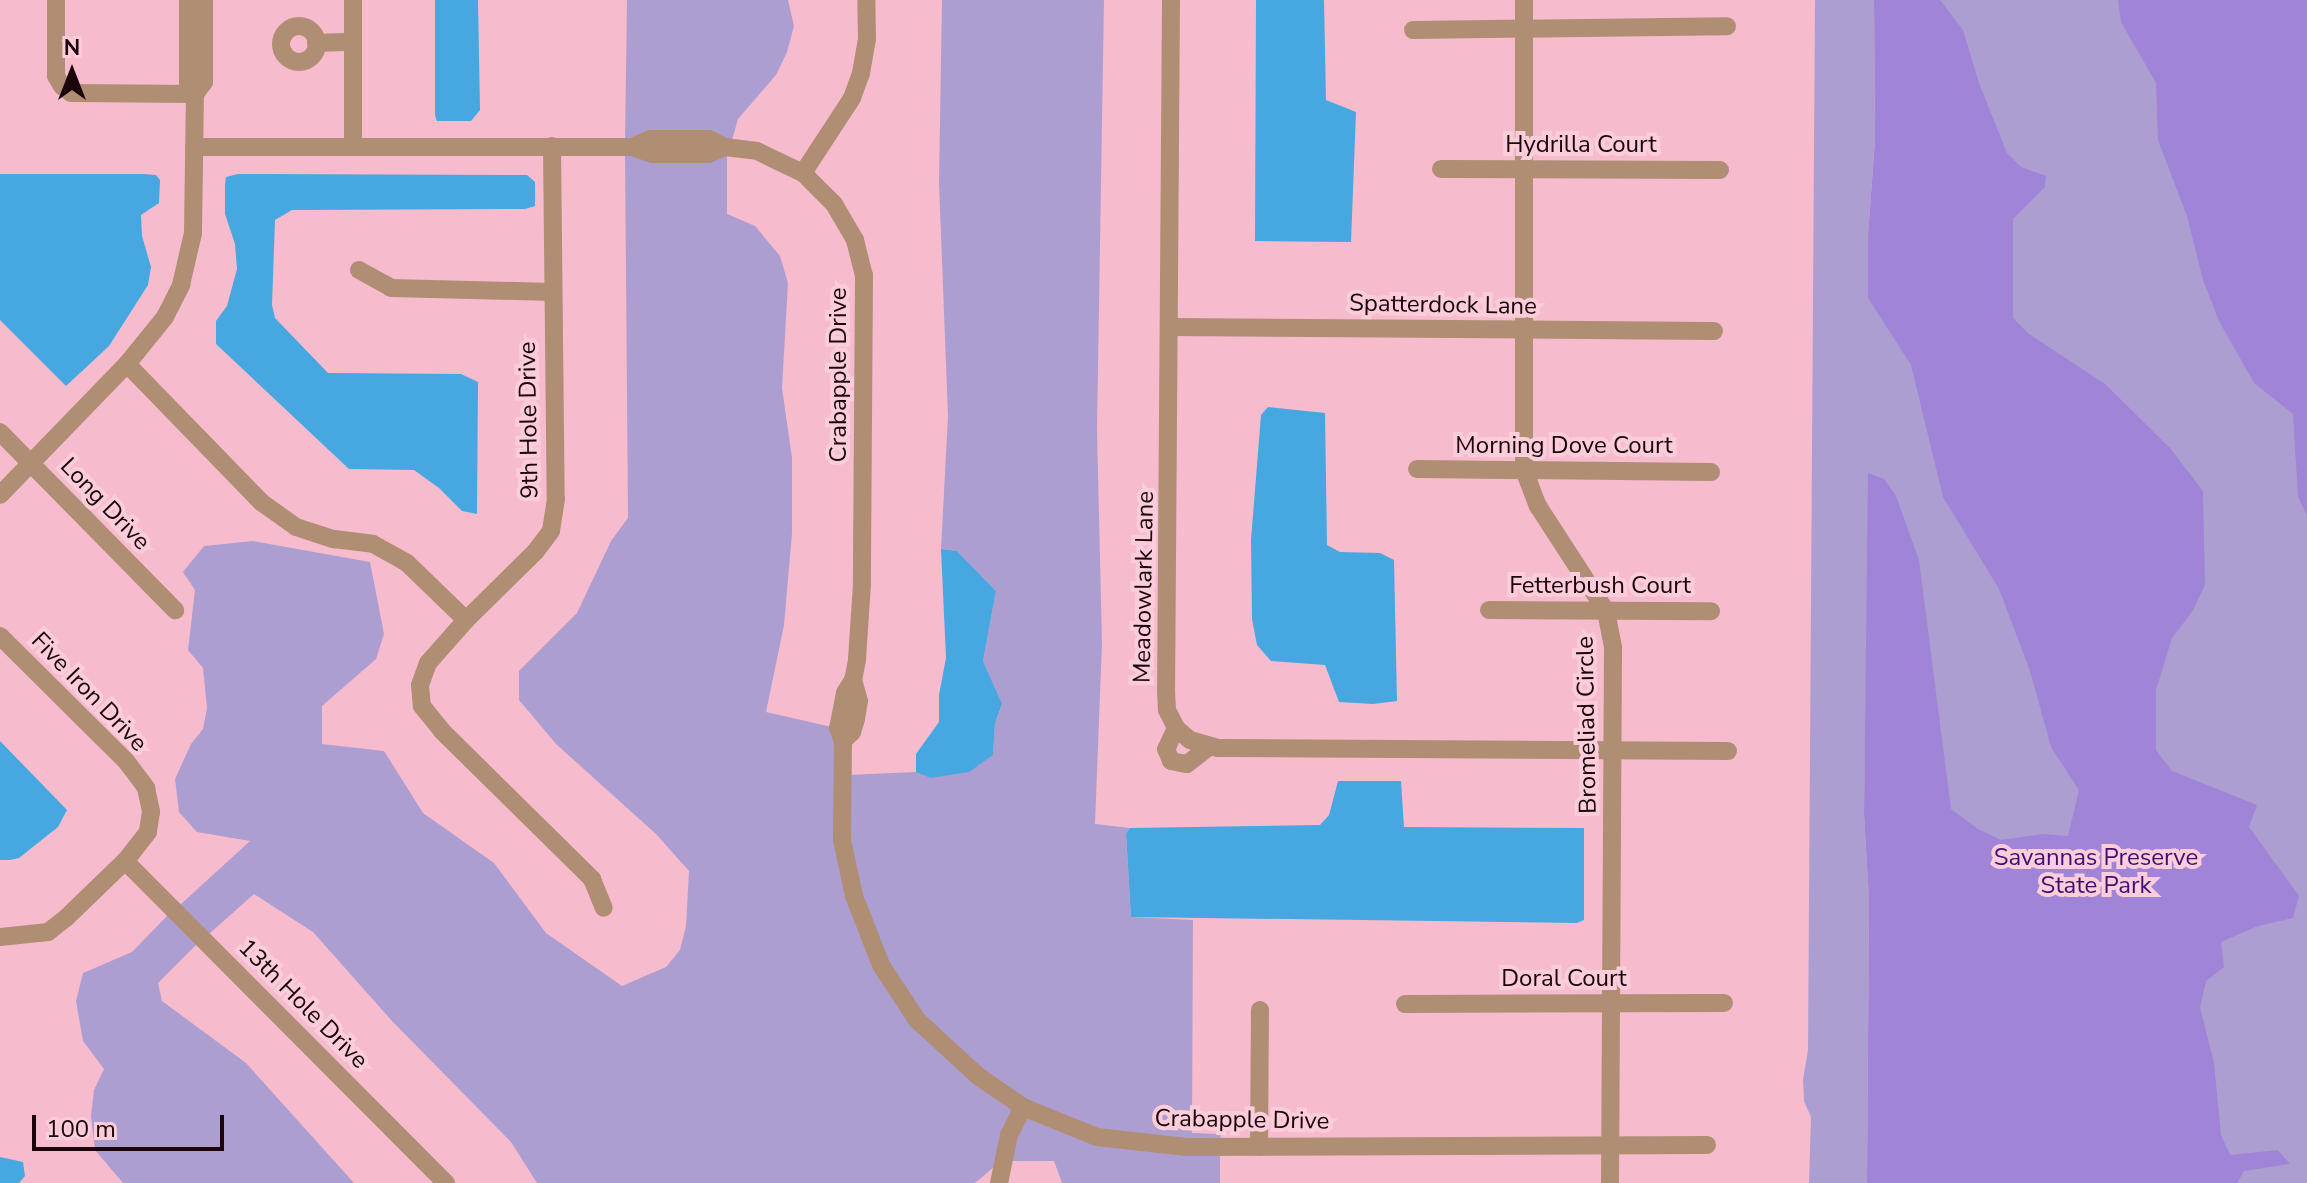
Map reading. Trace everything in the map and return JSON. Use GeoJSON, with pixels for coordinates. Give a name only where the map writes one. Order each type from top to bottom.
{"type":"FeatureCollection","features":[{"type":"Feature","properties":{"kind":"street"},"geometry":{"type":"LineString","coordinates":[[56,0],[56,76],[71,93],[195,94]]}},
{"type":"Feature","properties":{"kind":"street"},"geometry":{"type":"LineString","coordinates":[[0,495],[127,364],[165,317],[187,269],[193,233],[195,94],[188,83],[188,0]]}},
{"type":"Feature","properties":{"kind":"street"},"geometry":{"type":"LineString","coordinates":[[195,94],[204,82],[204,0]]}},
{"type":"Feature","properties":{"kind":"street"},"geometry":{"type":"LineString","coordinates":[[353,0],[353,147]]}},
{"type":"Feature","properties":{"kind":"street"},"geometry":{"type":"LineString","coordinates":[[803,173],[852,98],[861,73],[867,39],[866,0]]}},
{"type":"Feature","properties":{"kind":"street","name":"Meadowlark Lane"},"geometry":{"type":"LineString","coordinates":[[1171,0],[1166,691],[1167,710],[1176,728],[1166,749],[1171,761],[1187,764],[1209,747]]}},
{"type":"Feature","properties":{"kind":"street","name":"Bromeliad Circle"},"geometry":{"type":"LineString","coordinates":[[1524,0],[1524,470],[1538,506],[1606,611],[1613,648],[1610,1183]]}},
{"type":"Feature","properties":{"kind":"street"},"geometry":{"type":"LineString","coordinates":[[1413,30],[1727,26]]}},
{"type":"Feature","properties":{"kind":"street"},"geometry":{"type":"LineString","coordinates":[[316,43],[353,42]]}},
{"type":"Feature","properties":{"kind":"street","name":"9th Hole Drive"},"geometry":{"type":"LineString","coordinates":[[552,146],[556,499],[551,531],[535,552],[466,620],[428,663],[420,685],[422,706],[442,731],[592,879],[604,908]]}},
{"type":"Feature","properties":{"kind":"street","name":"Crabapple Drive"},"geometry":{"type":"LineString","coordinates":[[194,147],[632,147],[652,154],[708,154],[725,147],[757,151],[803,173],[834,204],[855,240],[864,275],[862,584],[853,680],[845,693],[838,728],[843,741],[842,840],[854,896],[881,965],[917,1020],[978,1076],[1023,1107],[1097,1137],[1186,1147],[1707,1145]]}},
{"type":"Feature","properties":{"kind":"street","name":"Hydrilla Court"},"geometry":{"type":"LineString","coordinates":[[1441,169],[1720,170]]}},
{"type":"Feature","properties":{"kind":"street"},"geometry":{"type":"LineString","coordinates":[[359,270],[391,288],[552,292]]}},
{"type":"Feature","properties":{"kind":"street","name":"Spatterdock Lane"},"geometry":{"type":"LineString","coordinates":[[1171,327],[1714,331]]}},
{"type":"Feature","properties":{"kind":"street"},"geometry":{"type":"LineString","coordinates":[[127,364],[261,502],[296,527],[334,539],[373,544],[407,563],[466,620]]}},
{"type":"Feature","properties":{"kind":"street","name":"Long Drive"},"geometry":{"type":"LineString","coordinates":[[0,432],[175,610]]}},
{"type":"Feature","properties":{"kind":"street","name":"Morning Dove Court"},"geometry":{"type":"LineString","coordinates":[[1417,469],[1711,472]]}},
{"type":"Feature","properties":{"kind":"street","name":"Fetterbush Court"},"geometry":{"type":"LineString","coordinates":[[1489,610],[1711,611]]}},
{"type":"Feature","properties":{"kind":"street","name":"Five Iron Drive"},"geometry":{"type":"LineString","coordinates":[[0,636],[126,761],[146,788],[151,812],[148,832],[125,861],[48,932],[0,937]]}},
{"type":"Feature","properties":{"kind":"street"},"geometry":{"type":"LineString","coordinates":[[1176,728],[1190,740],[1209,747],[1728,751]]}},
{"type":"Feature","properties":{"kind":"street","name":"13th Hole Drive"},"geometry":{"type":"LineString","coordinates":[[125,861],[446,1183]]}},
{"type":"Feature","properties":{"kind":"street","name":"Doral Court"},"geometry":{"type":"LineString","coordinates":[[1405,1004],[1724,1003]]}},
{"type":"Feature","properties":{"kind":"street"},"geometry":{"type":"LineString","coordinates":[[1259,1147],[1260,1010]]}},
{"type":"Feature","properties":{"kind":"street"},"geometry":{"type":"LineString","coordinates":[[999,1183],[1009,1135],[1023,1107]]}},
{"type":"Feature","properties":{"kind":"green space"},"geometry":{"type":"Polygon","coordinates":[[[627,0],[788,0],[794,26],[787,52],[776,75],[738,119],[732,140],[625,139],[627,0]]]}},
{"type":"Feature","properties":{"kind":"green space"},"geometry":{"type":"Polygon","coordinates":[[[942,0],[1104,0],[1097,430],[1102,643],[1095,824],[1130,828],[1126,835],[1131,917],[1193,920],[1192,1133],[1221,1134],[1220,1140],[1186,1140],[1099,1130],[1026,1100],[982,1070],[922,1015],[887,961],[860,894],[848,839],[847,775],[916,772],[930,778],[993,755],[995,724],[1002,705],[983,661],[996,591],[957,551],[941,549],[948,416],[939,183],[942,0]]]}},
{"type":"Feature","properties":{"kind":"green space","name":"Savannas Preserve State Park"},"geometry":{"type":"Polygon","coordinates":[[[1815,0],[1874,0],[1875,140],[1868,235],[1868,298],[1888,0],[2307,0],[2307,1183],[1882,1183],[1869,473],[1864,814],[1869,901],[1867,1183],[1809,1183],[1811,1117],[1804,1101],[1803,1080],[1808,1050],[1815,0]]]}},
{"type":"Feature","properties":{"kind":"green space"},"geometry":{"type":"Polygon","coordinates":[[[1874,0],[1940,0],[1963,30],[1979,83],[2007,153],[2021,167],[2046,176],[2045,187],[2013,219],[2013,318],[2029,334],[2105,384],[2170,448],[2203,491],[2205,585],[2192,612],[2172,638],[2156,690],[2156,750],[2172,771],[2257,805],[2249,827],[2299,896],[2293,918],[2258,926],[2221,942],[2224,967],[2206,981],[2200,1007],[2214,1063],[2221,1135],[2230,1155],[2278,1150],[2290,1164],[2244,1171],[2237,1183],[1867,1183],[1869,901],[1864,814],[1868,473],[1884,479],[1896,496],[1919,560],[1951,809],[1978,829],[2001,840],[2042,834],[2068,836],[2079,790],[2051,747],[2030,671],[1999,589],[1943,497],[1911,365],[1868,298],[1868,235],[1875,140],[1874,0]]]}},
{"type":"Feature","properties":{"kind":"green space"},"geometry":{"type":"Polygon","coordinates":[[[2118,0],[2307,0],[2307,515],[2298,497],[2293,414],[2254,383],[2219,321],[2203,280],[2187,216],[2158,140],[2156,83],[2121,22],[2118,0]]]}},
{"type":"Feature","properties":{"kind":"green space"},"geometry":{"type":"Polygon","coordinates":[[[625,154],[727,156],[727,214],[755,226],[780,256],[788,283],[782,388],[792,458],[792,533],[784,625],[766,712],[832,727],[836,744],[835,840],[875,968],[1014,1109],[994,1167],[975,1183],[537,1183],[511,1142],[392,1021],[313,932],[254,894],[209,934],[180,905],[250,841],[197,832],[179,812],[175,779],[191,744],[203,729],[207,708],[203,668],[188,650],[195,590],[183,572],[204,546],[253,541],[370,562],[384,634],[376,659],[322,706],[322,744],[384,751],[423,813],[494,863],[546,933],[622,986],[666,967],[680,950],[686,926],[689,871],[656,834],[556,744],[519,700],[519,671],[577,613],[611,541],[628,518],[625,154]]]}},
{"type":"Feature","properties":{"kind":"green space"},"geometry":{"type":"Polygon","coordinates":[[[169,914],[198,943],[158,983],[162,1001],[246,1063],[354,1183],[123,1183],[95,1150],[91,1116],[94,1090],[104,1069],[83,1041],[76,1001],[83,973],[132,952],[169,914]]]}},
{"type":"Feature","properties":{"kind":"green space"},"geometry":{"type":"Polygon","coordinates":[[[1026,1116],[1220,1155],[1220,1183],[1062,1183],[1054,1161],[1009,1161],[1026,1116]]]}},
{"type":"Feature","properties":{"kind":"water"},"geometry":{"type":"Polygon","coordinates":[[[435,0],[478,0],[480,110],[471,121],[437,121],[435,115],[435,0]]]}},
{"type":"Feature","properties":{"kind":"water"},"geometry":{"type":"Polygon","coordinates":[[[1256,0],[1324,0],[1326,100],[1356,112],[1351,242],[1255,241],[1256,0]]]}},
{"type":"Feature","properties":{"kind":"water"},"geometry":{"type":"Polygon","coordinates":[[[0,174],[143,174],[156,175],[160,180],[159,203],[141,215],[142,236],[151,267],[148,285],[109,346],[66,386],[0,320],[0,174]]]}},
{"type":"Feature","properties":{"kind":"water"},"geometry":{"type":"Polygon","coordinates":[[[238,174],[527,175],[535,182],[535,206],[525,209],[292,210],[275,220],[272,305],[275,318],[328,373],[461,374],[478,382],[477,514],[462,511],[439,488],[414,470],[349,469],[216,344],[216,321],[227,306],[237,269],[235,244],[225,214],[226,177],[238,174]]]}},
{"type":"Feature","properties":{"kind":"water"},"geometry":{"type":"Polygon","coordinates":[[[1268,407],[1325,413],[1327,545],[1340,552],[1380,553],[1394,560],[1397,701],[1373,704],[1339,702],[1325,665],[1271,661],[1257,645],[1252,619],[1251,540],[1261,415],[1268,407]]]}},
{"type":"Feature","properties":{"kind":"water"},"geometry":{"type":"Polygon","coordinates":[[[941,549],[957,551],[996,591],[983,661],[1002,704],[995,724],[993,755],[969,772],[930,778],[916,772],[916,754],[939,722],[939,695],[946,658],[941,549]]]}},
{"type":"Feature","properties":{"kind":"water"},"geometry":{"type":"Polygon","coordinates":[[[0,741],[67,810],[58,827],[19,858],[10,860],[0,860],[0,741]]]}},
{"type":"Feature","properties":{"kind":"water"},"geometry":{"type":"Polygon","coordinates":[[[1338,781],[1401,781],[1404,827],[1584,828],[1584,920],[1577,923],[1131,917],[1126,834],[1130,828],[1320,825],[1329,815],[1338,781]]]}},
{"type":"Feature","properties":{"kind":"water"},"geometry":{"type":"Polygon","coordinates":[[[0,1157],[23,1162],[25,1176],[19,1183],[0,1183],[0,1157]]]}}]}
